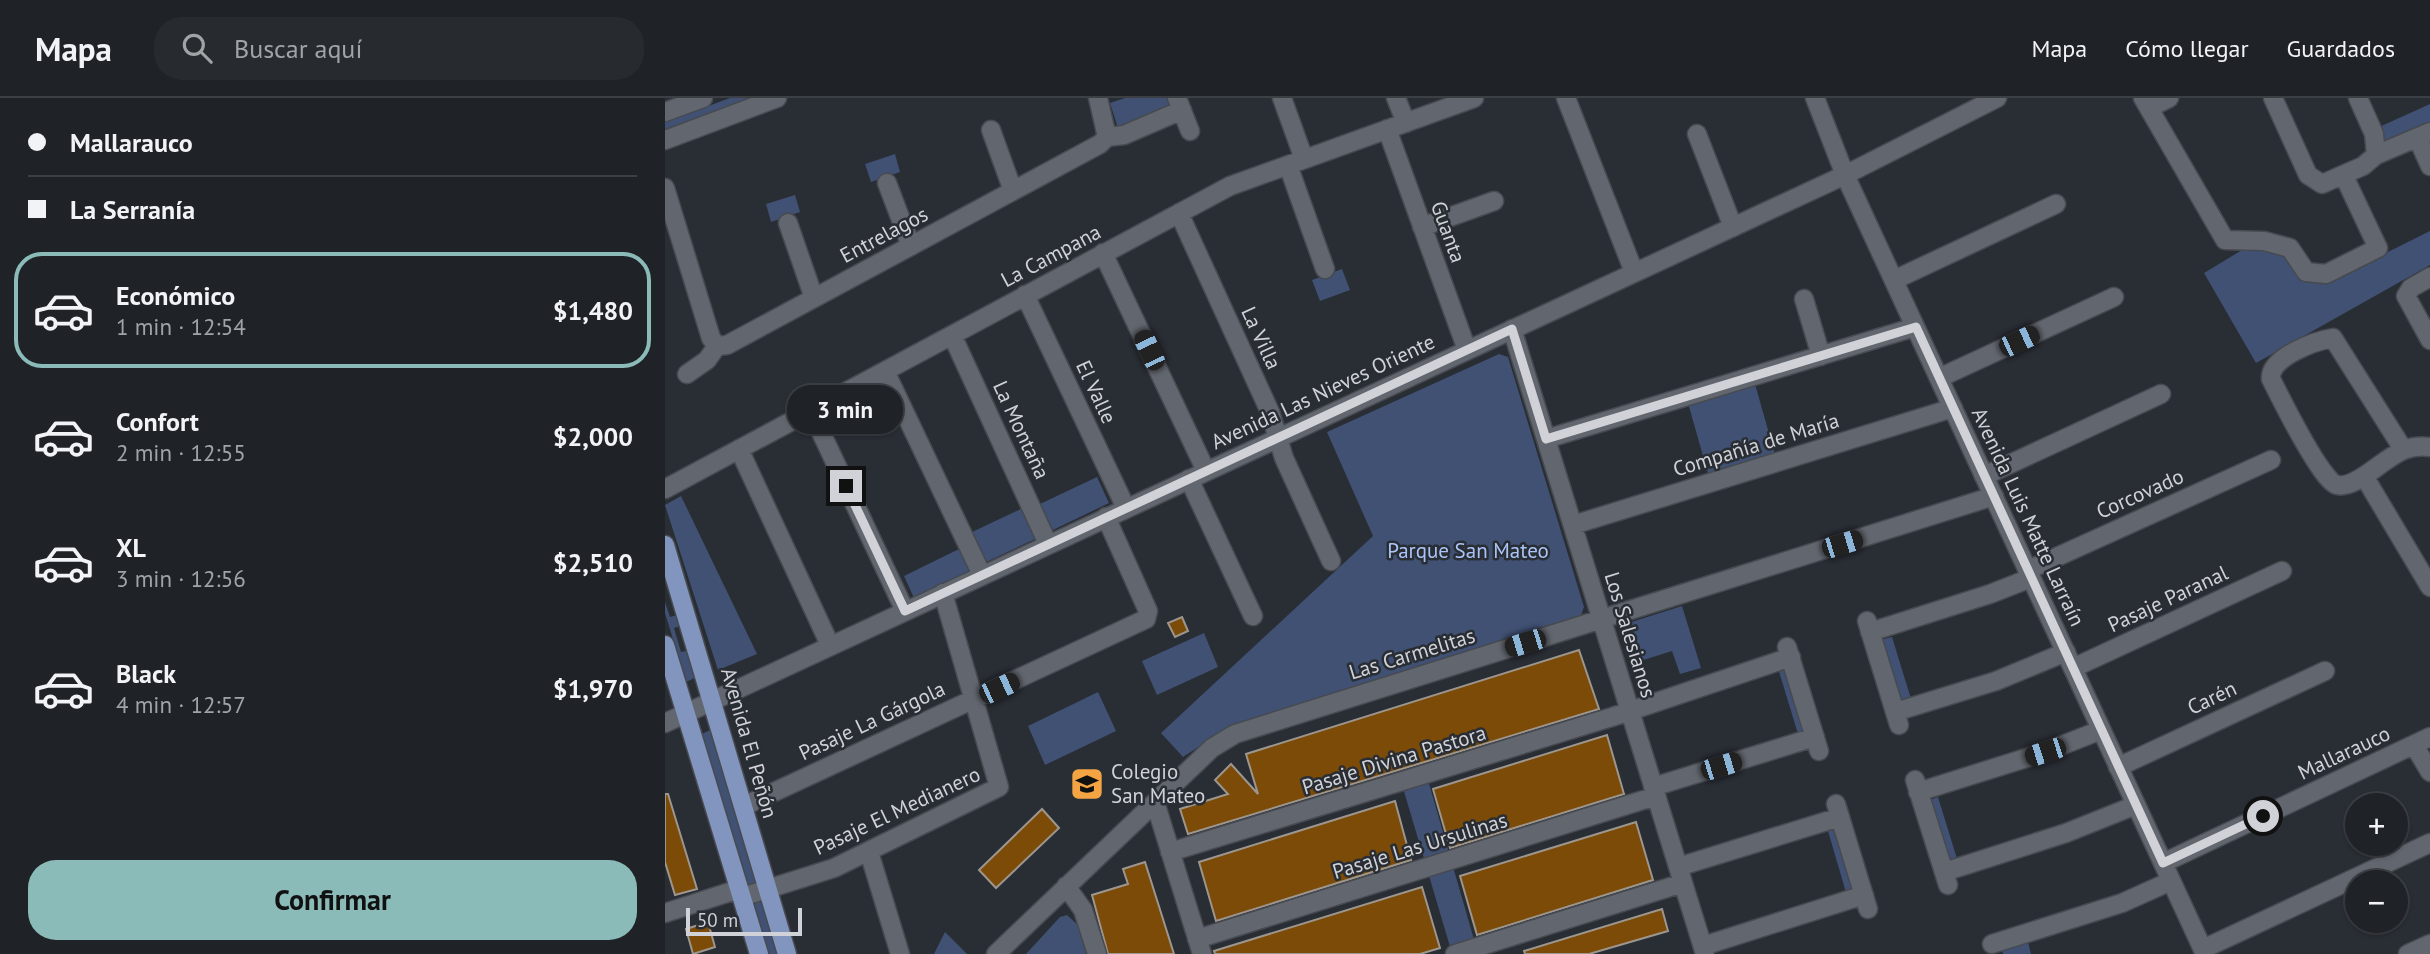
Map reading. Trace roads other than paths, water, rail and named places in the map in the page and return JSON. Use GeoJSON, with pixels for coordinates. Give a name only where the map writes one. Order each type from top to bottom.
{"type":"FeatureCollection","features":[{"type":"Feature","properties":{"kind":"main road","name":"Avenida El Peñón"},"geometry":{"type":"LineString","coordinates":[[665,545],[787,954]]}},
{"type":"Feature","properties":{"kind":"main road"},"geometry":{"type":"LineString","coordinates":[[665,645],[759,954]]}},
{"type":"Feature","properties":{"kind":"street"},"geometry":{"type":"LineString","coordinates":[[665,112],[703,98]]}},
{"type":"Feature","properties":{"kind":"street"},"geometry":{"type":"LineString","coordinates":[[665,140],[777,98]]}},
{"type":"Feature","properties":{"kind":"street"},"geometry":{"type":"LineString","coordinates":[[1282,98],[1325,269]]}},
{"type":"Feature","properties":{"kind":"street"},"geometry":{"type":"LineString","coordinates":[[1397,98],[1406,123]]}},
{"type":"Feature","properties":{"kind":"street","name":"La Campana"},"geometry":{"type":"LineString","coordinates":[[665,489],[1230,186],[1474,98]]}},
{"type":"Feature","properties":{"kind":"street"},"geometry":{"type":"LineString","coordinates":[[1566,98],[1635,272]]}},
{"type":"Feature","properties":{"kind":"street","name":"Avenida Luis Matte Larraín"},"geometry":{"type":"LineString","coordinates":[[1815,98],[1845,175],[2204,951]]}},
{"type":"Feature","properties":{"kind":"street","name":"Avenida Las Nieves Oriente"},"geometry":{"type":"LineString","coordinates":[[665,723],[1845,175],[1997,98]]}},
{"type":"Feature","properties":{"kind":"street"},"geometry":{"type":"LineString","coordinates":[[2169,98],[2146,103],[2225,240],[2264,241],[2290,248],[2306,272],[2326,274],[2378,248],[2344,176]]}},
{"type":"Feature","properties":{"kind":"street"},"geometry":{"type":"LineString","coordinates":[[2273,98],[2308,175],[2322,184],[2344,176],[2376,155],[2424,135],[2430,166]]}},
{"type":"Feature","properties":{"kind":"street"},"geometry":{"type":"LineString","coordinates":[[2358,98],[2374,134],[2376,155]]}},
{"type":"Feature","properties":{"kind":"street"},"geometry":{"type":"LineString","coordinates":[[1102,99],[1107,137]]}},
{"type":"Feature","properties":{"kind":"street"},"geometry":{"type":"LineString","coordinates":[[1179,104],[1190,131]]}},
{"type":"Feature","properties":{"kind":"street","name":"Entrelagos"},"geometry":{"type":"LineString","coordinates":[[687,374],[707,360],[717,346],[724,347],[1013,191],[1107,137],[1124,135],[1179,104]]}},
{"type":"Feature","properties":{"kind":"street","name":"Guanta"},"geometry":{"type":"LineString","coordinates":[[1387,129],[1467,350]]}},
{"type":"Feature","properties":{"kind":"street"},"geometry":{"type":"LineString","coordinates":[[991,130],[1013,191]]}},
{"type":"Feature","properties":{"kind":"street"},"geometry":{"type":"LineString","coordinates":[[1697,134],[1733,227]]}},
{"type":"Feature","properties":{"kind":"street"},"geometry":{"type":"LineString","coordinates":[[887,183],[911,246]]}},
{"type":"Feature","properties":{"kind":"street"},"geometry":{"type":"LineString","coordinates":[[665,188],[711,338],[717,346]]}},
{"type":"Feature","properties":{"kind":"street"},"geometry":{"type":"LineString","coordinates":[[1422,227],[1494,201]]}},
{"type":"Feature","properties":{"kind":"street"},"geometry":{"type":"LineString","coordinates":[[1894,279],[2056,204]]}},
{"type":"Feature","properties":{"kind":"street","name":"La Villa"},"geometry":{"type":"LineString","coordinates":[[1179,213],[1270,412],[1278,438],[1331,561]]}},
{"type":"Feature","properties":{"kind":"street"},"geometry":{"type":"LineString","coordinates":[[787,223],[814,298]]}},
{"type":"Feature","properties":{"kind":"street"},"geometry":{"type":"LineString","coordinates":[[1103,253],[1206,471]]}},
{"type":"Feature","properties":{"kind":"street"},"geometry":{"type":"LineString","coordinates":[[2430,277],[2411,288],[2406,296],[2430,340]]}},
{"type":"Feature","properties":{"kind":"street","name":"El Valle"},"geometry":{"type":"LineString","coordinates":[[1025,295],[1126,508]]}},
{"type":"Feature","properties":{"kind":"street"},"geometry":{"type":"LineString","coordinates":[[1939,378],[2114,297]]}},
{"type":"Feature","properties":{"kind":"street"},"geometry":{"type":"LineString","coordinates":[[1804,299],[1821,356]]}},
{"type":"Feature","properties":{"kind":"street"},"geometry":{"type":"LineString","coordinates":[[1546,439],[1916,327]]}},
{"type":"Feature","properties":{"kind":"street","name":"Los Salesianos"},"geometry":{"type":"LineString","coordinates":[[1512,329],[1704,950]]}},
{"type":"Feature","properties":{"kind":"street","name":"La Montaña"},"geometry":{"type":"LineString","coordinates":[[952,335],[1048,544]]}},
{"type":"Feature","properties":{"kind":"street"},"geometry":{"type":"LineString","coordinates":[[2403,449],[2333,338],[2322,340],[2276,363],[2270,372],[2271,379],[2328,480],[2336,485],[2345,485],[2364,476],[2403,449],[2417,445],[2430,447]]}},
{"type":"Feature","properties":{"kind":"street"},"geometry":{"type":"LineString","coordinates":[[885,371],[982,575]]}},
{"type":"Feature","properties":{"kind":"street"},"geometry":{"type":"LineString","coordinates":[[1984,476],[2161,394]]}},
{"type":"Feature","properties":{"kind":"street","name":"Compañía de María"},"geometry":{"type":"LineString","coordinates":[[1573,525],[1953,408]]}},
{"type":"Feature","properties":{"kind":"street"},"geometry":{"type":"LineString","coordinates":[[811,411],[905,611]]}},
{"type":"Feature","properties":{"kind":"street"},"geometry":{"type":"LineString","coordinates":[[739,449],[830,645]]}},
{"type":"Feature","properties":{"kind":"street","name":"Corcovado"},"geometry":{"type":"LineString","coordinates":[[1897,719],[1869,627],[1990,594],[2271,460]]}},
{"type":"Feature","properties":{"kind":"street"},"geometry":{"type":"LineString","coordinates":[[2364,476],[2430,587]]}},
{"type":"Feature","properties":{"kind":"street"},"geometry":{"type":"LineString","coordinates":[[1189,479],[1253,616]]}},
{"type":"Feature","properties":{"kind":"street","name":"Las Carmelitas"},"geometry":{"type":"LineString","coordinates":[[996,954],[1219,743],[1235,734],[1994,496]]}},
{"type":"Feature","properties":{"kind":"street","name":"Pasaje La Gárgola"},"geometry":{"type":"LineString","coordinates":[[744,806],[1148,617],[1106,517]]}},
{"type":"Feature","properties":{"kind":"street","name":"Pasaje Paranal"},"geometry":{"type":"LineString","coordinates":[[1897,719],[1996,681],[2069,660],[2282,571]]}},
{"type":"Feature","properties":{"kind":"street","name":"Pasaje El Medianero"},"geometry":{"type":"LineString","coordinates":[[665,913],[740,893],[768,890],[834,868],[999,787],[943,593]]}},
{"type":"Feature","properties":{"kind":"street","name":"Pasaje Divina Pastora"},"geometry":{"type":"LineString","coordinates":[[1170,852],[1629,709],[1789,652],[1817,744]]}},
{"type":"Feature","properties":{"kind":"street","name":"Carén"},"geometry":{"type":"LineString","coordinates":[[2118,767],[2326,671]]}},
{"type":"Feature","properties":{"kind":"street"},"geometry":{"type":"LineString","coordinates":[[2101,730],[2037,755],[1917,786],[1946,878],[2136,805]]}},
{"type":"Feature","properties":{"kind":"street"},"geometry":{"type":"LineString","coordinates":[[2422,741],[2430,772]]}},
{"type":"Feature","properties":{"kind":"street","name":"Mallarauco"},"geometry":{"type":"LineString","coordinates":[[2163,863],[2422,741]]}},
{"type":"Feature","properties":{"kind":"street","name":"Pasaje Las Ursulinas"},"geometry":{"type":"LineString","coordinates":[[1200,946],[1655,792],[1817,744]]}},
{"type":"Feature","properties":{"kind":"street"},"geometry":{"type":"LineString","coordinates":[[1155,802],[1200,946]]}},
{"type":"Feature","properties":{"kind":"street"},"geometry":{"type":"LineString","coordinates":[[1455,954],[1681,875],[1838,811],[1866,902],[1704,950]]}},
{"type":"Feature","properties":{"kind":"street"},"geometry":{"type":"LineString","coordinates":[[2204,951],[2430,843]]}},
{"type":"Feature","properties":{"kind":"street"},"geometry":{"type":"LineString","coordinates":[[869,852],[900,954]]}},
{"type":"Feature","properties":{"kind":"street"},"geometry":{"type":"LineString","coordinates":[[1991,943],[2122,904],[2171,881]]}},
{"type":"Feature","properties":{"kind":"street"},"geometry":{"type":"LineString","coordinates":[[1066,886],[1083,910],[1097,954]]}},
{"type":"Feature","properties":{"kind":"street"},"geometry":{"type":"LineString","coordinates":[[2408,954],[2430,944]]}},
{"type":"Feature","properties":{"kind":"place","name":"Colegio San Mateo"},"geometry":{"type":"Point","coordinates":[1087,784]}},
{"type":"Feature","properties":{"kind":"park label","name":"Parque San Mateo"},"geometry":{"type":"Point","coordinates":[1468,551]}}]}
